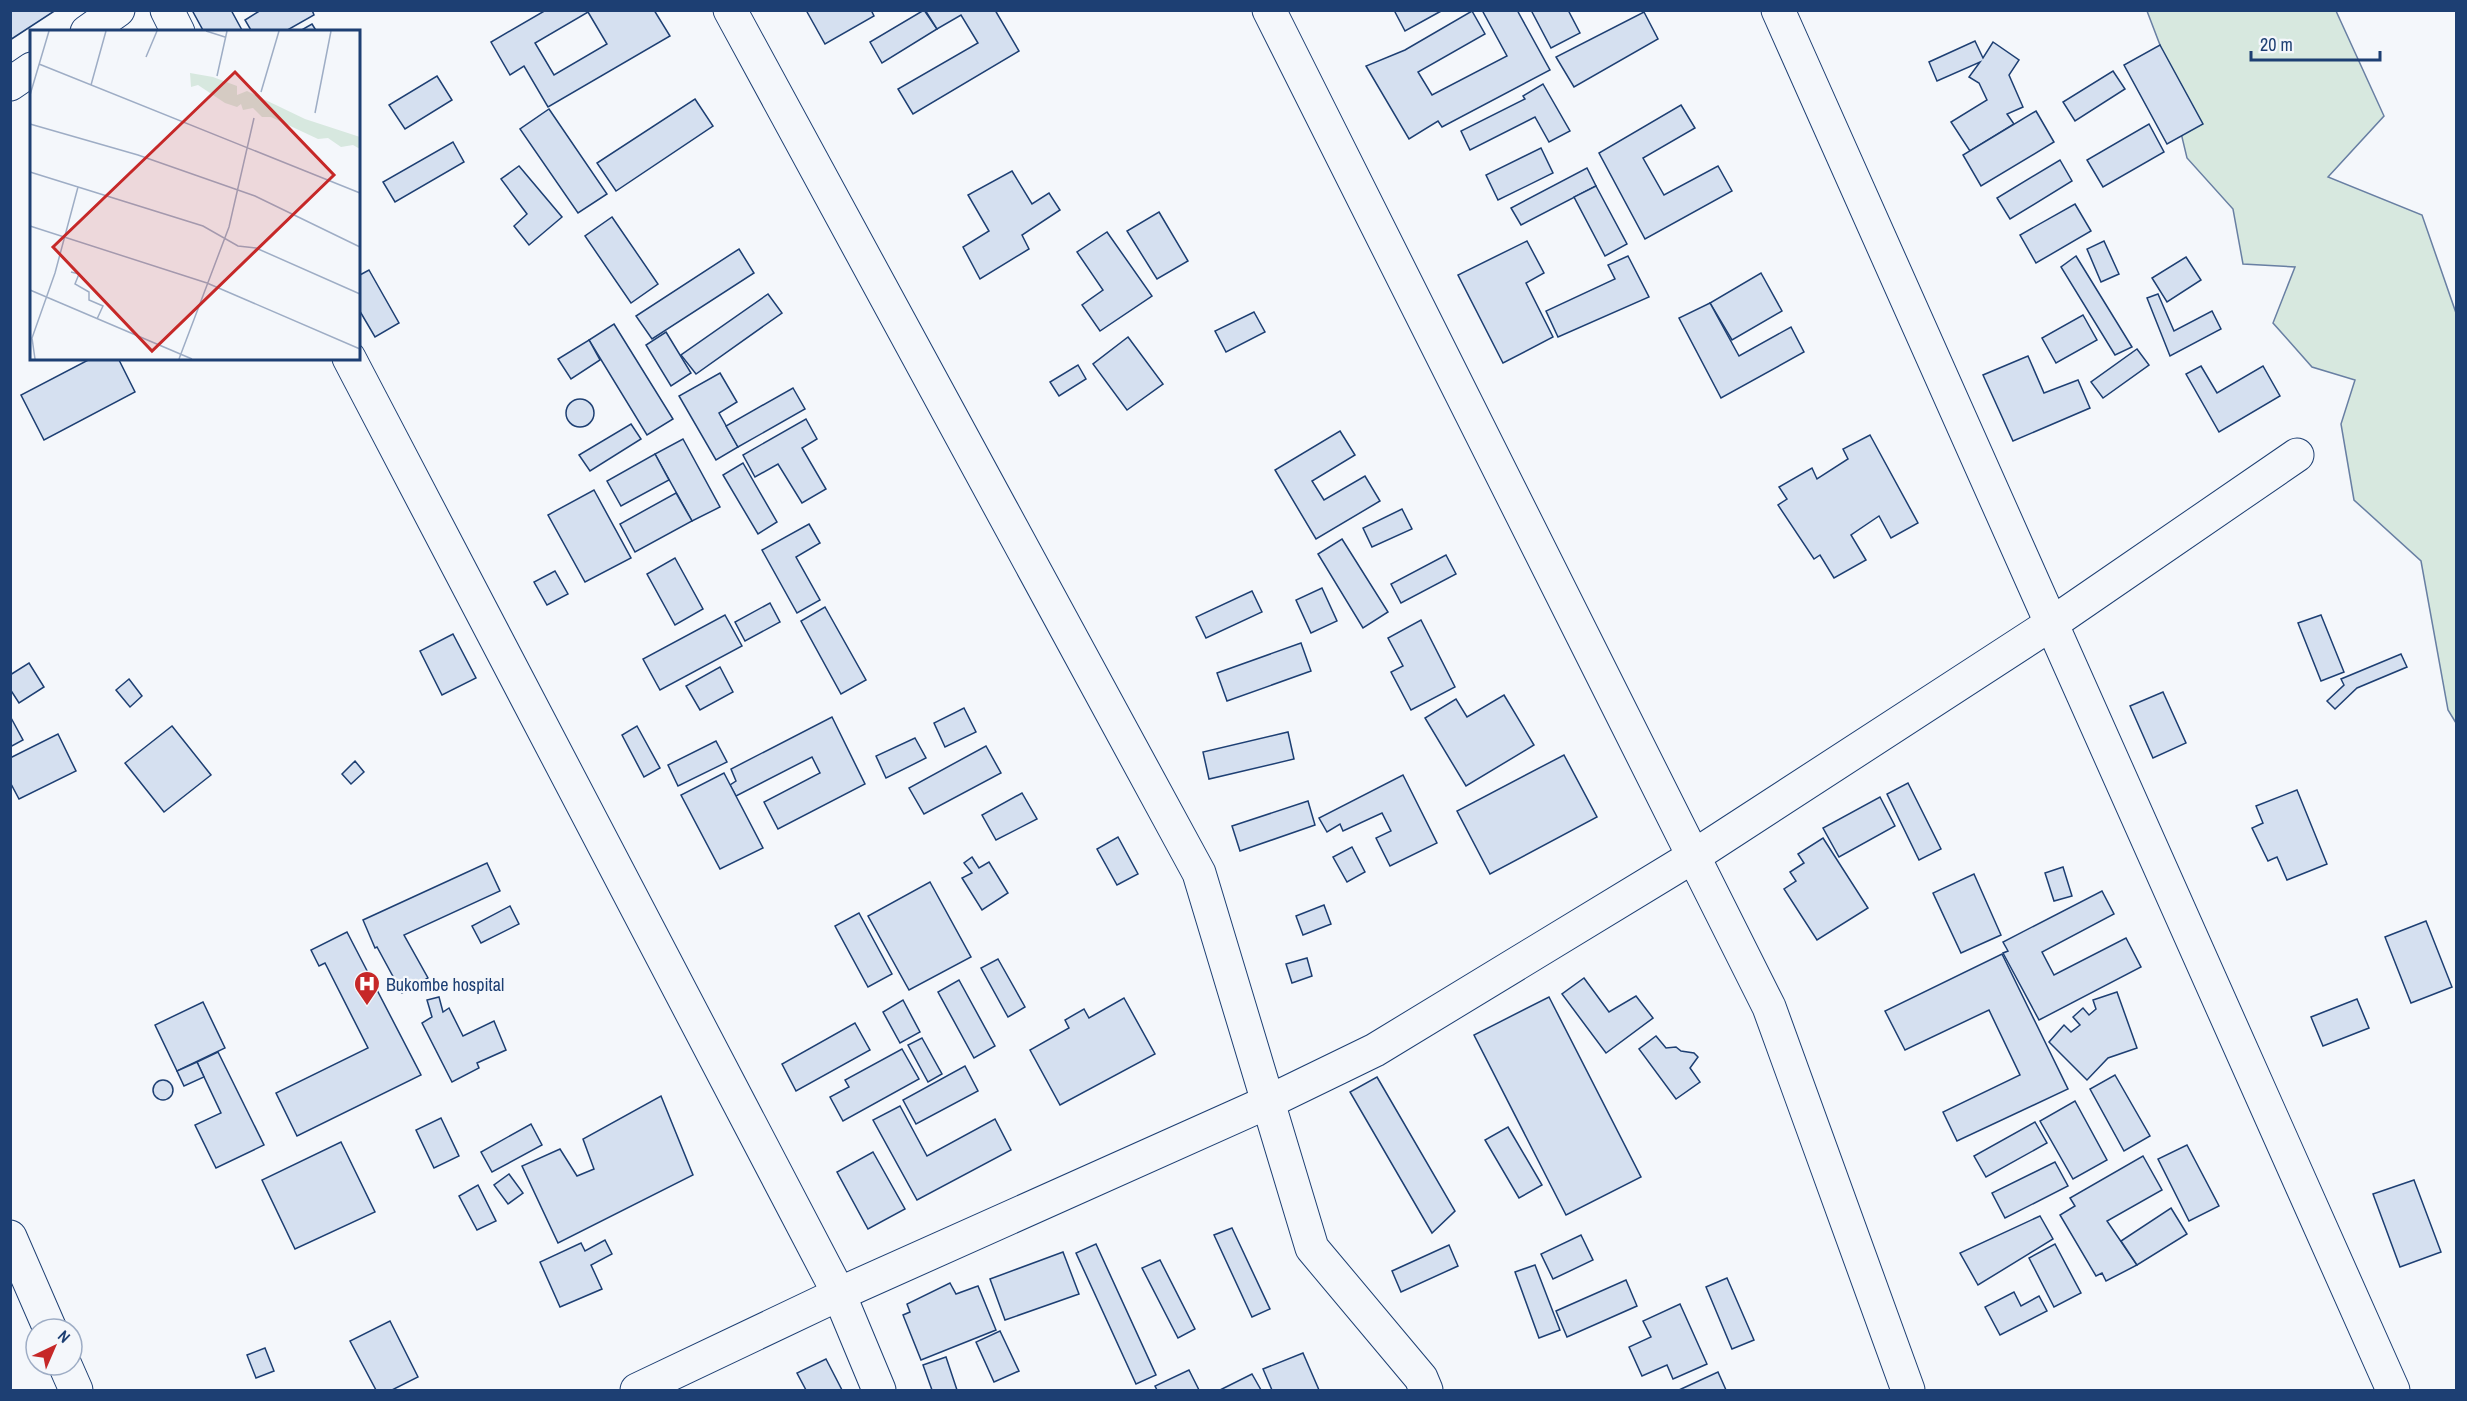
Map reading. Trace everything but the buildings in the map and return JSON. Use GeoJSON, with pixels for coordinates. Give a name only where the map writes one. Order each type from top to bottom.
{"type":"FeatureCollection","features":[{"type":"Feature","properties":{"kind":"main road"},"geometry":{"type":"LineString","coordinates":[[90,30],[118,10]]}},
{"type":"Feature","properties":{"kind":"main road"},"geometry":{"type":"LineString","coordinates":[[167,10],[177,30]]}},
{"type":"Feature","properties":{"kind":"main road"},"geometry":{"type":"LineString","coordinates":[[730,10],[1199,873],[1270,1101],[1312,1248],[1422,1378],[1426,1390]]}},
{"type":"Feature","properties":{"kind":"main road"},"geometry":{"type":"LineString","coordinates":[[1269,10],[1769,1007],[1908,1390]]}},
{"type":"Feature","properties":{"kind":"main road"},"geometry":{"type":"LineString","coordinates":[[1778,10],[2393,1390]]}},
{"type":"Feature","properties":{"kind":"main road"},"geometry":{"type":"LineString","coordinates":[[10,84],[30,70]]}},
{"type":"Feature","properties":{"kind":"main road"},"geometry":{"type":"LineString","coordinates":[[350,360],[839,1294],[879,1390]]}},
{"type":"Feature","properties":{"kind":"main road"},"geometry":{"type":"LineString","coordinates":[[637,1390],[839,1294],[1270,1101],[1375,1050],[1694,856],[2051,624],[2297,455]]}},
{"type":"Feature","properties":{"kind":"main road"},"geometry":{"type":"LineString","coordinates":[[10,1237],[45,1317]]}},
{"type":"Feature","properties":{"kind":"shaded area"},"geometry":{"type":"Polygon","coordinates":[[[2147,11],[2336,11],[2384,116],[2328,177],[2422,215],[2456,313],[2456,723],[2448,710],[2421,561],[2354,500],[2341,424],[2355,380],[2312,367],[2273,323],[2295,267],[2243,264],[2233,209],[2187,158],[2160,45],[2147,11]]]}},
{"type":"Feature","properties":{"kind":"place","name":"Bukombe hospital"},"geometry":{"type":"Point","coordinates":[367,1007]}}]}
